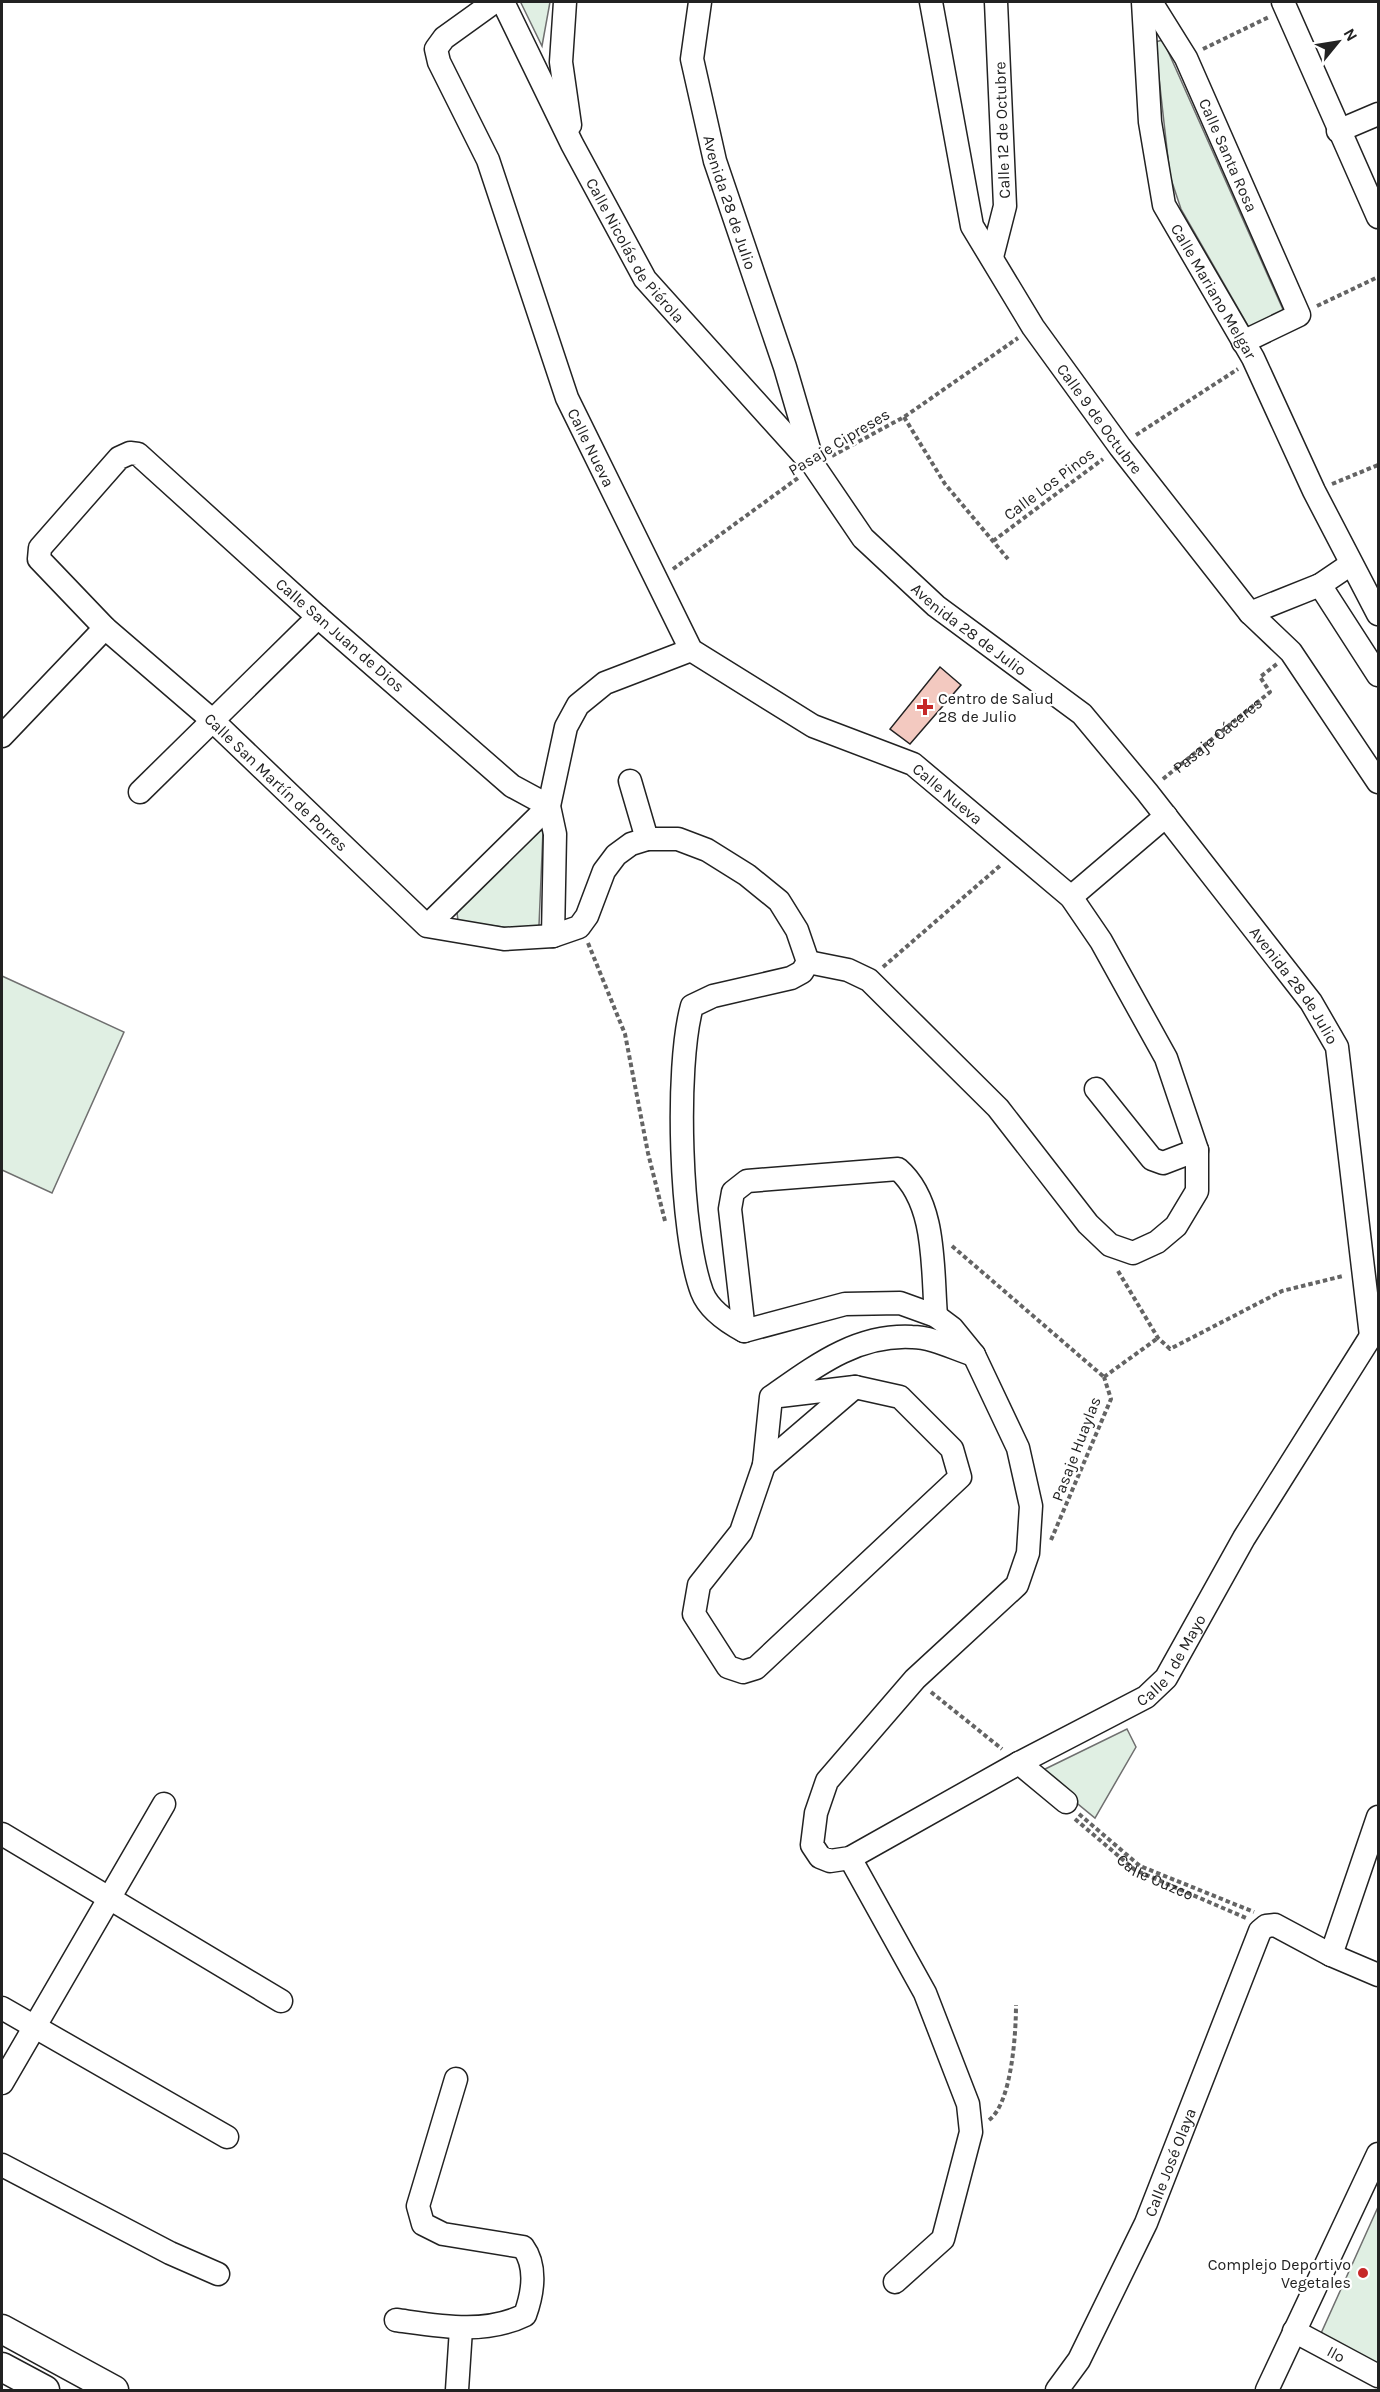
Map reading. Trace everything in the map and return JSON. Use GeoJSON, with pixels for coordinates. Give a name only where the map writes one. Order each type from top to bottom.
{"type":"FeatureCollection","features":[{"type":"Feature","properties":{"kind":"main road"},"geometry":{"type":"LineString","coordinates":[[2,2329],[114,2391]]}},
{"type":"Feature","properties":{"kind":"main road"},"geometry":{"type":"LineString","coordinates":[[2,2367],[45,2390]]}},
{"type":"Feature","properties":{"kind":"street","name":"Calle Nueva"},"geometry":{"type":"LineString","coordinates":[[494,2],[444,38],[436,49],[439,62],[488,160],[567,398],[691,650],[813,726],[914,764],[1071,897],[1101,941],[1166,1058],[1197,1150],[1197,1191],[1176,1226],[1157,1242],[1133,1253],[1110,1245]]}},
{"type":"Feature","properties":{"kind":"street","name":"Calle Nicolás de Piérola"},"geometry":{"type":"LineString","coordinates":[[503,2],[572,144],[645,279],[814,466]]}},
{"type":"Feature","properties":{"kind":"street"},"geometry":{"type":"LineString","coordinates":[[565,2],[561,62],[572,144]]}},
{"type":"Feature","properties":{"kind":"street","name":"Avenida 28 de Julio"},"geometry":{"type":"LineString","coordinates":[[700,2],[692,59],[715,161],[785,367],[814,466],[863,538],[936,606],[1082,714],[1147,792],[1311,1002],[1337,1047],[1364,1270],[1376,1335]]}},
{"type":"Feature","properties":{"kind":"street","name":"Calle 9 de Octubre"},"geometry":{"type":"LineString","coordinates":[[930,2],[972,226],[1033,327],[1120,447],[1250,612],[1292,652],[1378,782]]}},
{"type":"Feature","properties":{"kind":"street","name":"Calle 12 de Octubre"},"geometry":{"type":"LineString","coordinates":[[992,257],[1005,206],[996,2]]}},
{"type":"Feature","properties":{"kind":"street","name":"Calle Mariano Melgar"},"geometry":{"type":"LineString","coordinates":[[1143,2],[1150,122],[1164,205],[1248,350],[1314,491],[1378,614]]}},
{"type":"Feature","properties":{"kind":"street","name":"Calle Santa Rosa"},"geometry":{"type":"LineString","coordinates":[[1150,2],[1186,58],[1299,315]]}},
{"type":"Feature","properties":{"kind":"street"},"geometry":{"type":"LineString","coordinates":[[1285,5],[1338,131],[1378,217]]}},
{"type":"Feature","properties":{"kind":"street"},"geometry":{"type":"LineString","coordinates":[[1338,131],[1378,114]]}},
{"type":"Feature","properties":{"kind":"street"},"geometry":{"type":"LineString","coordinates":[[1248,350],[1299,315]]}},
{"type":"Feature","properties":{"kind":"street","name":"Calle San Martín de Porres"},"geometry":{"type":"LineString","coordinates":[[138,454],[130,453],[119,458],[40,548],[39,559],[105,628],[213,720],[427,926]]}},
{"type":"Feature","properties":{"kind":"street","name":"Calle San Juan de Dios"},"geometry":{"type":"LineString","coordinates":[[138,454],[318,617],[512,786],[549,806]]}},
{"type":"Feature","properties":{"kind":"street"},"geometry":{"type":"LineString","coordinates":[[1250,612],[1320,585],[1351,564]]}},
{"type":"Feature","properties":{"kind":"street"},"geometry":{"type":"LineString","coordinates":[[1320,585],[1378,675]]}},
{"type":"Feature","properties":{"kind":"street"},"geometry":{"type":"LineString","coordinates":[[140,792],[318,617]]}},
{"type":"Feature","properties":{"kind":"street"},"geometry":{"type":"LineString","coordinates":[[2,736],[105,628]]}},
{"type":"Feature","properties":{"kind":"street"},"geometry":{"type":"LineString","coordinates":[[553,936],[555,834],[549,806],[566,727],[578,705],[605,683],[691,650]]}},
{"type":"Feature","properties":{"kind":"street"},"geometry":{"type":"LineString","coordinates":[[630,781],[647,839]]}},
{"type":"Feature","properties":{"kind":"street"},"geometry":{"type":"LineString","coordinates":[[427,926],[549,806]]}},
{"type":"Feature","properties":{"kind":"street"},"geometry":{"type":"LineString","coordinates":[[1071,897],[1166,816]]}},
{"type":"Feature","properties":{"kind":"street"},"geometry":{"type":"LineString","coordinates":[[427,926],[504,939],[553,936],[579,927],[588,916],[604,871],[616,855],[631,844],[647,839],[678,839],[707,850],[747,875],[779,901],[796,930],[808,962]]}},
{"type":"Feature","properties":{"kind":"street"},"geometry":{"type":"LineString","coordinates":[[808,962],[848,970],[869,980],[999,1108],[1088,1224],[1110,1245]]}},
{"type":"Feature","properties":{"kind":"street"},"geometry":{"type":"LineString","coordinates":[[808,962],[802,972],[791,978],[713,996],[692,1006],[687,1025],[682,1128],[690,1245],[702,1293],[723,1320],[744,1331],[845,1304],[900,1302],[936,1316],[952,1328],[974,1355],[1018,1448],[1031,1506],[1028,1553],[1017,1585],[915,1679],[827,1781],[816,1813],[812,1845],[820,1857],[830,1861],[850,1858],[925,1993],[968,2104],[971,2132],[942,2239],[895,2282]]}},
{"type":"Feature","properties":{"kind":"street"},"geometry":{"type":"LineString","coordinates":[[1096,1089],[1152,1159],[1163,1163],[1197,1150]]}},
{"type":"Feature","properties":{"kind":"street"},"geometry":{"type":"LineString","coordinates":[[744,1331],[730,1209],[733,1192],[747,1181],[898,1169],[912,1181],[928,1224],[936,1316]]}},
{"type":"Feature","properties":{"kind":"street","name":"Calle 1 de Mayo"},"geometry":{"type":"LineString","coordinates":[[850,1858],[1019,1763],[1146,1697],[1166,1678],[1244,1538],[1376,1335]]}},
{"type":"Feature","properties":{"kind":"street"},"geometry":{"type":"LineString","coordinates":[[771,1397],[855,1387],[900,1397],[952,1449],[960,1477],[756,1668],[743,1672],[728,1667],[694,1614],[699,1586],[741,1532],[764,1465],[771,1397],[822,1361],[859,1342],[913,1336],[974,1355]]}},
{"type":"Feature","properties":{"kind":"street"},"geometry":{"type":"LineString","coordinates":[[764,1465],[855,1387]]}},
{"type":"Feature","properties":{"kind":"street"},"geometry":{"type":"LineString","coordinates":[[1019,1763],[1066,1802]]}},
{"type":"Feature","properties":{"kind":"street"},"geometry":{"type":"LineString","coordinates":[[2,2083],[164,1804]]}},
{"type":"Feature","properties":{"kind":"street"},"geometry":{"type":"LineString","coordinates":[[1331,1955],[1378,1817]]}},
{"type":"Feature","properties":{"kind":"street"},"geometry":{"type":"LineString","coordinates":[[2,1834],[281,2001]]}},
{"type":"Feature","properties":{"kind":"street"},"geometry":{"type":"LineString","coordinates":[[1266,1926],[1275,1925],[1331,1955],[1378,1975]]}},
{"type":"Feature","properties":{"kind":"street","name":"Calle José Olaya"},"geometry":{"type":"LineString","coordinates":[[1057,2391],[1079,2360],[1146,2223],[1260,1931],[1266,1926]]}},
{"type":"Feature","properties":{"kind":"street"},"geometry":{"type":"LineString","coordinates":[[2,2008],[227,2137]]}},
{"type":"Feature","properties":{"kind":"street"},"geometry":{"type":"LineString","coordinates":[[396,2320],[461,2329],[509,2323],[525,2315],[531,2298],[532,2259],[523,2247],[443,2234],[423,2224],[418,2206],[456,2079]]}},
{"type":"Feature","properties":{"kind":"street"},"geometry":{"type":"LineString","coordinates":[[1267,2391],[1378,2154]]}},
{"type":"Feature","properties":{"kind":"street"},"geometry":{"type":"LineString","coordinates":[[2,2165],[170,2253],[218,2274]]}},
{"type":"Feature","properties":{"kind":"street"},"geometry":{"type":"LineString","coordinates":[[457,2391],[461,2329]]}},
{"type":"Feature","properties":{"kind":"street","name":"Ilo"},"geometry":{"type":"LineString","coordinates":[[1294,2331],[1378,2376]]}},
{"type":"Feature","properties":{"kind":"path"},"geometry":{"type":"LineString","coordinates":[[1186,58],[1285,5]]}},
{"type":"Feature","properties":{"kind":"path"},"geometry":{"type":"LineString","coordinates":[[1299,315],[1378,277]]}},
{"type":"Feature","properties":{"kind":"path","name":"Pasaje Cipreses"},"geometry":{"type":"LineString","coordinates":[[658,580],[814,466],[904,417],[1033,327]]}},
{"type":"Feature","properties":{"kind":"path","name":"Calle Los Pinos"},"geometry":{"type":"LineString","coordinates":[[993,541],[1248,350]]}},
{"type":"Feature","properties":{"kind":"path"},"geometry":{"type":"LineString","coordinates":[[904,417],[945,484],[1008,559]]}},
{"type":"Feature","properties":{"kind":"path"},"geometry":{"type":"LineString","coordinates":[[1314,491],[1378,465]]}},
{"type":"Feature","properties":{"kind":"path","name":"Pasaje Cáceres"},"geometry":{"type":"LineString","coordinates":[[1147,792],[1270,692],[1260,677],[1292,652]]}},
{"type":"Feature","properties":{"kind":"path"},"geometry":{"type":"LineString","coordinates":[[869,980],[1016,851]]}},
{"type":"Feature","properties":{"kind":"path"},"geometry":{"type":"LineString","coordinates":[[579,927],[625,1034],[648,1153],[668,1230],[690,1245]]}},
{"type":"Feature","properties":{"kind":"path"},"geometry":{"type":"LineString","coordinates":[[1110,1245],[1117,1269],[1158,1338],[1170,1349],[1282,1291],[1364,1270]]}},
{"type":"Feature","properties":{"kind":"path"},"geometry":{"type":"LineString","coordinates":[[964,1257],[1104,1377]]}},
{"type":"Feature","properties":{"kind":"path","name":"Pasaje Huaylas"},"geometry":{"type":"LineString","coordinates":[[1060,1523],[1111,1399],[1104,1377],[1158,1338]]}},
{"type":"Feature","properties":{"kind":"path"},"geometry":{"type":"LineString","coordinates":[[915,1679],[1019,1763]]}},
{"type":"Feature","properties":{"kind":"path","name":"Calle Cuzco"},"geometry":{"type":"LineString","coordinates":[[1066,1802],[1140,1866],[1254,1912],[1266,1926]]}},
{"type":"Feature","properties":{"kind":"path","name":"Calle Cuzco"},"geometry":{"type":"LineString","coordinates":[[1066,1802],[1068,1812],[1135,1870],[1266,1926]]}},
{"type":"Feature","properties":{"kind":"path"},"geometry":{"type":"LineString","coordinates":[[971,2132],[993,2117],[1007,2088],[1016,2040],[1016,2005]]}},
{"type":"Feature","properties":{"kind":"green space"},"geometry":{"type":"Polygon","coordinates":[[[550,2],[542,46],[521,3],[550,2]]]}},
{"type":"Feature","properties":{"kind":"green space"},"geometry":{"type":"Polygon","coordinates":[[[1163,40],[1285,314],[1250,329],[1181,209],[1170,176],[1155,42],[1163,40]]]}},
{"type":"Feature","properties":{"kind":"green space"},"geometry":{"type":"Polygon","coordinates":[[[536,829],[543,831],[539,925],[531,931],[458,921],[457,912],[536,829]]]}},
{"type":"Feature","properties":{"kind":"green space"},"geometry":{"type":"Polygon","coordinates":[[[2,976],[124,1032],[52,1193],[2,1170],[2,976]]]}},
{"type":"Feature","properties":{"kind":"green space"},"geometry":{"type":"Polygon","coordinates":[[[1127,1729],[1136,1747],[1095,1818],[1039,1772],[1127,1729]]]}},
{"type":"Feature","properties":{"kind":"green space","name":"Complejo Deportivo Vegetales"},"geometry":{"type":"Polygon","coordinates":[[[1378,2207],[1378,2373],[1318,2340],[1378,2207]]]}},
{"type":"Feature","properties":{"kind":"building","name":"Centro de Salud 28 de Julio"},"geometry":{"type":"Polygon","coordinates":[[[940,667],[961,685],[910,744],[890,729],[940,667]]]}},
{"type":"Feature","properties":{"kind":"place","name":"Centro de Salud 28 de Julio"},"geometry":{"type":"Point","coordinates":[925,707]}},
{"type":"Feature","properties":{"kind":"place","name":"Complejo Deportivo Vegetales"},"geometry":{"type":"Point","coordinates":[1363,2273]}}]}
